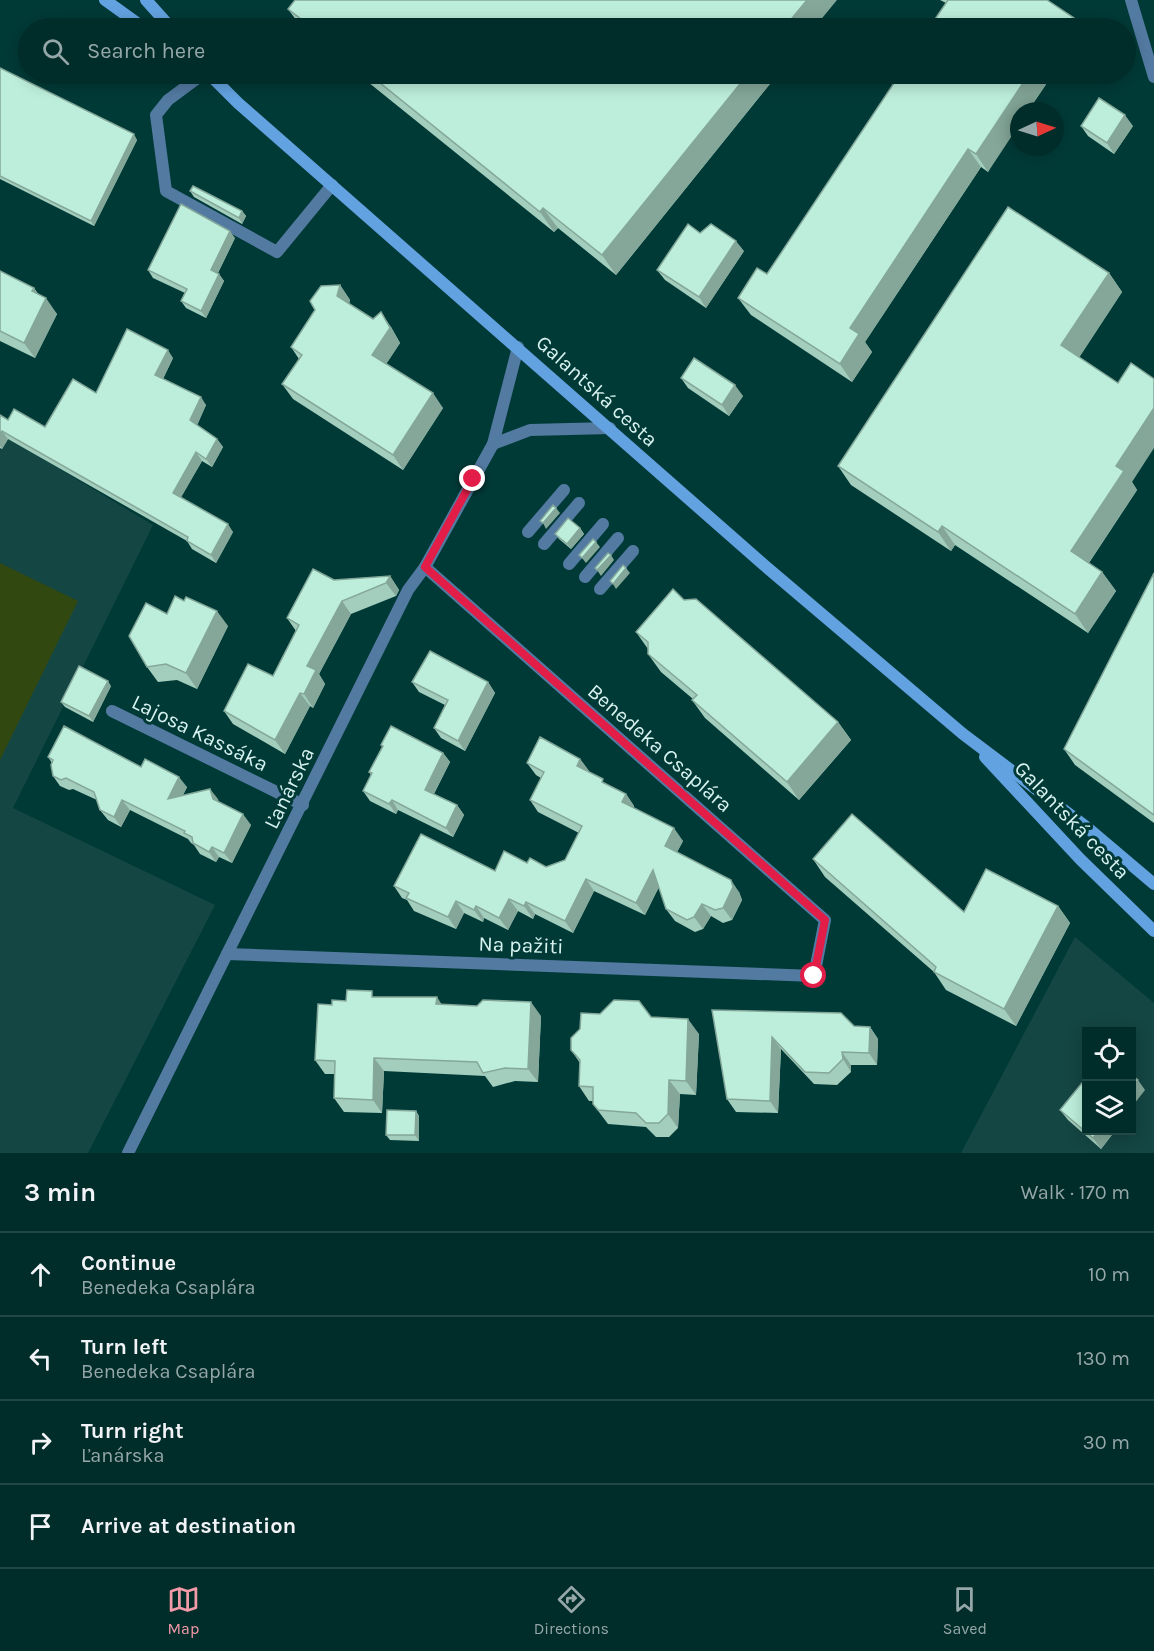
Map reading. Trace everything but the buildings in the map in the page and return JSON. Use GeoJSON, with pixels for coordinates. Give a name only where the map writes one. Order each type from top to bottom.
{"type":"FeatureCollection","features":[{"type":"Feature","properties":{"kind":"main road"},"geometry":{"type":"LineString","coordinates":[[105,0],[130,18]]}},
{"type":"Feature","properties":{"kind":"main road"},"geometry":{"type":"LineString","coordinates":[[146,0],[162,18]]}},
{"type":"Feature","properties":{"kind":"main road","name":"Galantská cesta"},"geometry":{"type":"LineString","coordinates":[[219,84],[764,565],[963,734],[1089,829],[1154,884]]}},
{"type":"Feature","properties":{"kind":"main road","name":"Galantská cesta"},"geometry":{"type":"LineString","coordinates":[[963,734],[1080,859],[1154,931]]}},
{"type":"Feature","properties":{"kind":"street"},"geometry":{"type":"LineString","coordinates":[[1131,0],[1154,77]]}},
{"type":"Feature","properties":{"kind":"street"},"geometry":{"type":"LineString","coordinates":[[190,84],[168,100],[156,115],[166,191],[277,252],[332,185]]}},
{"type":"Feature","properties":{"kind":"street","name":"Ľanárska"},"geometry":{"type":"LineString","coordinates":[[128,1153],[408,590],[425,567],[493,444],[518,347]]}},
{"type":"Feature","properties":{"kind":"street"},"geometry":{"type":"LineString","coordinates":[[493,444],[530,430],[610,428]]}},
{"type":"Feature","properties":{"kind":"street"},"geometry":{"type":"LineString","coordinates":[[528,532],[564,490]]}},
{"type":"Feature","properties":{"kind":"street"},"geometry":{"type":"LineString","coordinates":[[544,544],[579,503]]}},
{"type":"Feature","properties":{"kind":"street"},"geometry":{"type":"LineString","coordinates":[[569,564],[603,524]]}},
{"type":"Feature","properties":{"kind":"street"},"geometry":{"type":"LineString","coordinates":[[585,577],[618,538]]}},
{"type":"Feature","properties":{"kind":"street"},"geometry":{"type":"LineString","coordinates":[[600,589],[633,551]]}},
{"type":"Feature","properties":{"kind":"street","name":"Benedeka Csaplára"},"geometry":{"type":"LineString","coordinates":[[425,567],[825,920],[814,976]]}},
{"type":"Feature","properties":{"kind":"street","name":"Lajosa Kassáka"},"geometry":{"type":"LineString","coordinates":[[112,711],[303,805]]}},
{"type":"Feature","properties":{"kind":"street","name":"Na pažiti"},"geometry":{"type":"LineString","coordinates":[[227,954],[814,976]]}},
{"type":"Feature","properties":{"kind":"shaded area"},"geometry":{"type":"Polygon","coordinates":[[[8,438],[153,525],[13,808],[215,905],[88,1153],[0,1153],[0,448],[2,449],[8,438]]]}},
{"type":"Feature","properties":{"kind":"shaded area"},"geometry":{"type":"Polygon","coordinates":[[[1075,937],[1154,1003],[1154,1153],[961,1153],[1075,937]]]}},
{"type":"Feature","properties":{"kind":"green space"},"geometry":{"type":"Polygon","coordinates":[[[0,563],[78,601],[0,760],[0,563]]]}},
{"type":"Feature","properties":{"kind":"route"},"geometry":{"type":"LineString","coordinates":[[473,479],[425,567],[825,920],[814,976]]}}]}
